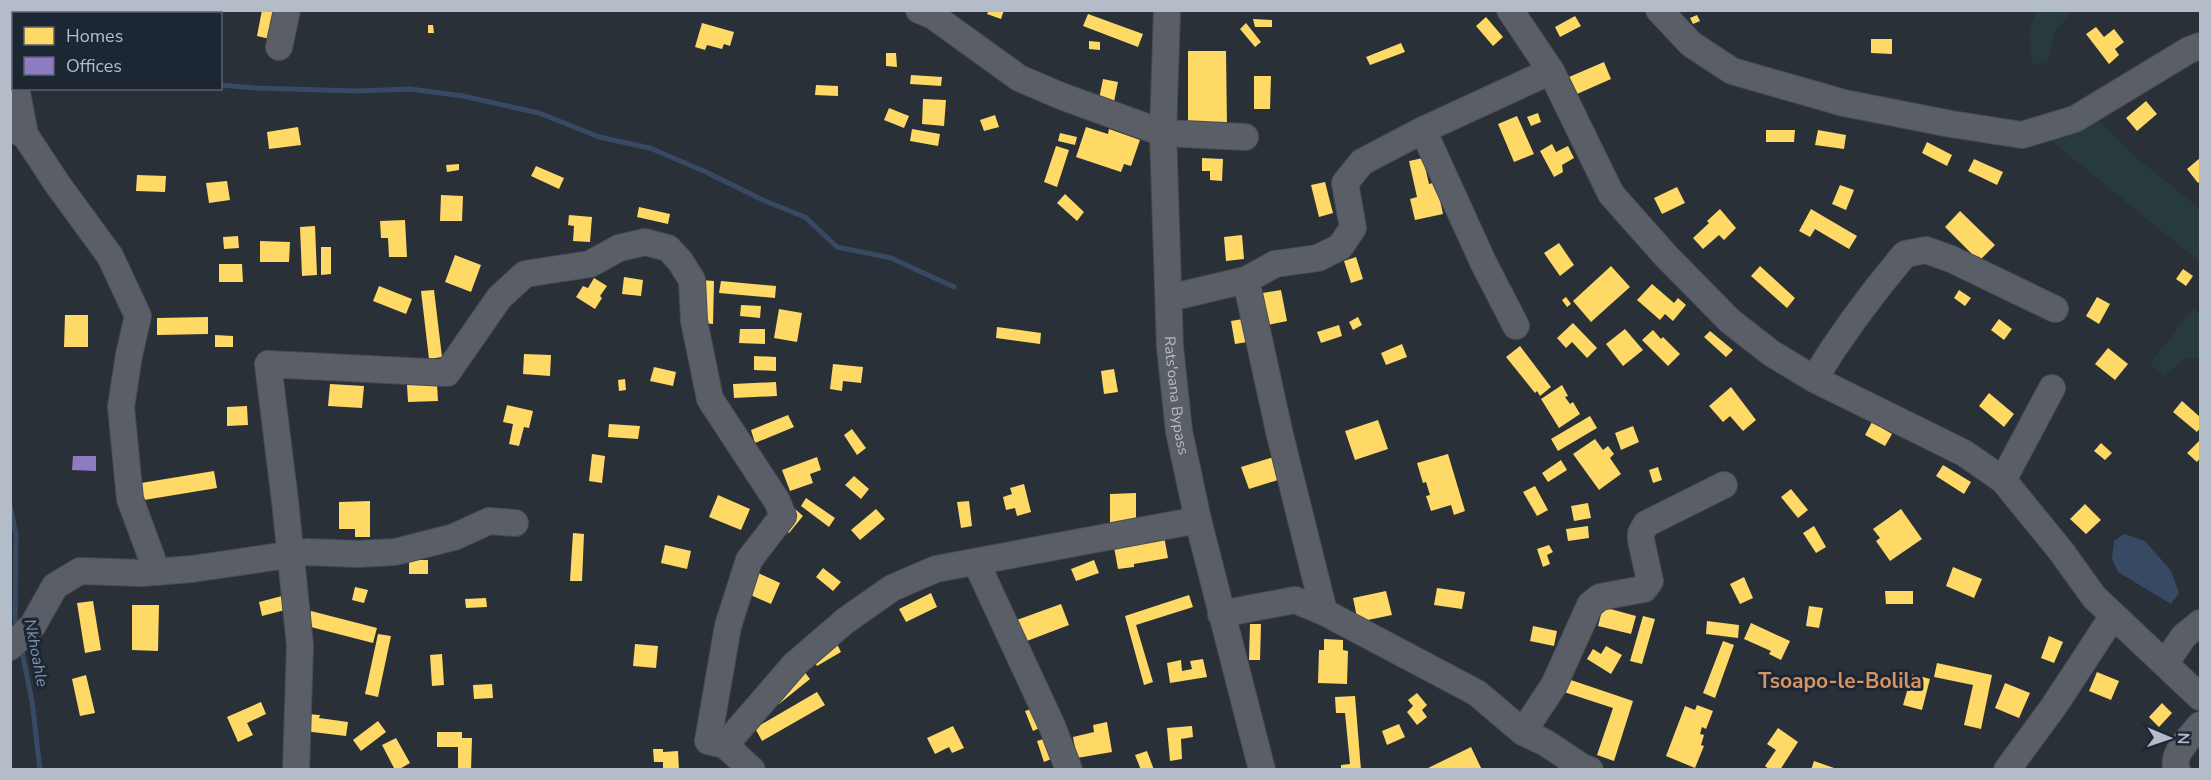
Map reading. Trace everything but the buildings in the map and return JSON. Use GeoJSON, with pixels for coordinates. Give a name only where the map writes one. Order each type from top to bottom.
{"type":"FeatureCollection","features":[{"type":"Feature","properties":{"kind":"street"},"geometry":{"type":"LineString","coordinates":[[279,47],[287,10]]}},
{"type":"Feature","properties":{"kind":"street"},"geometry":{"type":"LineString","coordinates":[[919,10],[933,16],[1019,78],[1061,96],[1163,133],[1245,137]]}},
{"type":"Feature","properties":{"kind":"street","name":"Rats'oana Bypass"},"geometry":{"type":"LineString","coordinates":[[1167,10],[1163,133],[1170,347],[1179,432],[1221,614],[1262,770]]}},
{"type":"Feature","properties":{"kind":"street"},"geometry":{"type":"LineString","coordinates":[[1510,10],[1551,71],[1611,194],[1666,256],[1730,321],[1771,353],[1814,379],[1964,453],[2003,480],[2061,551],[2094,597],[2200,697]]}},
{"type":"Feature","properties":{"kind":"street"},"geometry":{"type":"LineString","coordinates":[[1659,10],[1691,44],[1732,71],[1844,103],[2022,135],[2075,119],[2189,50],[2200,46]]}},
{"type":"Feature","properties":{"kind":"street"},"geometry":{"type":"LineString","coordinates":[[1169,298],[1246,280],[1275,264],[1318,258],[1340,247],[1353,228],[1345,183],[1362,162],[1423,130],[1551,71]]}},
{"type":"Feature","properties":{"kind":"street"},"geometry":{"type":"LineString","coordinates":[[16,90],[18,132],[110,256],[138,316],[121,407],[130,499],[157,572]]}},
{"type":"Feature","properties":{"kind":"street"},"geometry":{"type":"LineString","coordinates":[[1423,130],[1483,262],[1516,326]]}},
{"type":"Feature","properties":{"kind":"street"},"geometry":{"type":"LineString","coordinates":[[296,770],[300,645],[268,364],[447,373],[500,298],[525,274],[590,264],[620,248],[645,242],[668,248],[692,280],[694,321],[710,399],[777,501],[783,516],[750,560],[728,626],[708,741],[725,745],[752,770]]}},
{"type":"Feature","properties":{"kind":"street"},"geometry":{"type":"LineString","coordinates":[[1814,379],[1881,281],[1905,254],[1926,250],[1951,259],[2055,309]]}},
{"type":"Feature","properties":{"kind":"street"},"geometry":{"type":"LineString","coordinates":[[1246,280],[1279,431],[1324,612]]}},
{"type":"Feature","properties":{"kind":"street"},"geometry":{"type":"LineString","coordinates":[[2003,480],[2052,388]]}},
{"type":"Feature","properties":{"kind":"street"},"geometry":{"type":"LineString","coordinates":[[1523,732],[1554,684],[1590,605],[1600,597],[1644,589],[1650,581],[1641,540],[1641,533],[1646,524],[1724,485]]}},
{"type":"Feature","properties":{"kind":"street"},"geometry":{"type":"LineString","coordinates":[[725,745],[795,664],[846,621],[892,588],[936,569],[1198,520]]}},
{"type":"Feature","properties":{"kind":"street"},"geometry":{"type":"LineString","coordinates":[[10,647],[33,626],[55,586],[80,571],[157,572],[308,552],[357,554],[395,552],[454,537],[489,521],[515,523]]}},
{"type":"Feature","properties":{"kind":"street"},"geometry":{"type":"LineString","coordinates":[[976,561],[1052,726],[1069,770]]}},
{"type":"Feature","properties":{"kind":"street"},"geometry":{"type":"LineString","coordinates":[[1221,614],[1295,600],[1324,612],[1477,693],[1523,732],[1590,770]]}},
{"type":"Feature","properties":{"kind":"street"},"geometry":{"type":"LineString","coordinates":[[2007,770],[2054,706],[2113,616]]}},
{"type":"Feature","properties":{"kind":"street"},"geometry":{"type":"LineString","coordinates":[[2166,663],[2184,636],[2200,623]]}},
{"type":"Feature","properties":{"kind":"street"},"geometry":{"type":"LineString","coordinates":[[2177,770],[2175,760],[2177,754],[2200,725]]}},
{"type":"Feature","properties":{"kind":"green space"},"geometry":{"type":"Polygon","coordinates":[[[2037,11],[2073,11],[2054,32],[2048,63],[2033,64],[2030,31],[2037,11]]]}},
{"type":"Feature","properties":{"kind":"green space"},"geometry":{"type":"Polygon","coordinates":[[[2096,116],[2134,156],[2200,209],[2200,262],[2045,136],[2096,116]]]}},
{"type":"Feature","properties":{"kind":"green space"},"geometry":{"type":"Polygon","coordinates":[[[2192,309],[2200,313],[2200,357],[2183,359],[2164,377],[2150,364],[2192,309]]]}},
{"type":"Feature","properties":{"kind":"water"},"geometry":{"type":"Polygon","coordinates":[[[2124,534],[2145,541],[2171,571],[2179,593],[2171,604],[2118,572],[2112,559],[2114,541],[2124,534]]]}},
{"type":"Feature","properties":{"kind":"waterway"},"geometry":{"type":"LineString","coordinates":[[222,85],[357,91],[410,89],[463,96],[539,113],[599,137],[650,148],[805,217],[837,247],[891,258],[954,287]]}},
{"type":"Feature","properties":{"kind":"waterway","name":"Nkhoahle"},"geometry":{"type":"LineString","coordinates":[[10,505],[16,535],[15,619],[17,629]]}},
{"type":"Feature","properties":{"kind":"waterway","name":"Nkhoahle"},"geometry":{"type":"LineString","coordinates":[[21,647],[32,701],[40,770]]}},
{"type":"Feature","properties":{"kind":"district","name":"Tsoapo-le-Bolila"},"geometry":{"type":"Point","coordinates":[1840,681]}}]}
